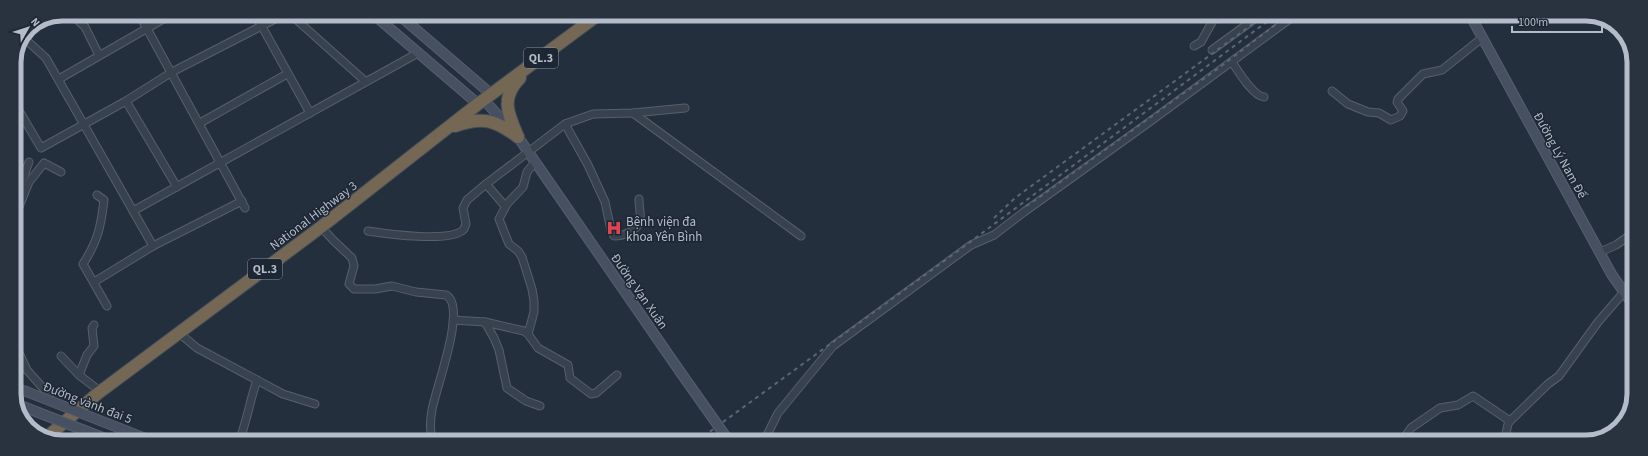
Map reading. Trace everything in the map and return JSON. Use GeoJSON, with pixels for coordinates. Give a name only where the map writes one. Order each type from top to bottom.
{"type":"FeatureCollection","features":[{"type":"Feature","properties":{"kind":"highway","name":"National Highway 3"},"geometry":{"type":"LineString","coordinates":[[51,434],[101,392],[321,227],[484,99],[590,21]]}},
{"type":"Feature","properties":{"kind":"highway"},"geometry":{"type":"LineString","coordinates":[[518,137],[507,108],[508,96],[516,82],[536,62]]}},
{"type":"Feature","properties":{"kind":"highway"},"geometry":{"type":"LineString","coordinates":[[445,130],[472,120],[486,120],[499,124],[518,137]]}},
{"type":"Feature","properties":{"kind":"main road","name":"Đường Vạn Xuân"},"geometry":{"type":"LineString","coordinates":[[381,21],[418,53],[484,99]]}},
{"type":"Feature","properties":{"kind":"main road","name":"Đường Vạn Xuân"},"geometry":{"type":"LineString","coordinates":[[405,21],[484,99],[518,137],[725,435]]}},
{"type":"Feature","properties":{"kind":"main road","name":"Đường Lý Nam Đế"},"geometry":{"type":"LineString","coordinates":[[1473,21],[1612,274],[1627,296]]}},
{"type":"Feature","properties":{"kind":"main road","name":"Đường vành đai 5"},"geometry":{"type":"LineString","coordinates":[[21,390],[139,435]]}},
{"type":"Feature","properties":{"kind":"main road","name":"Đường vành đai 5"},"geometry":{"type":"LineString","coordinates":[[23,406],[96,435]]}},
{"type":"Feature","properties":{"kind":"street"},"geometry":{"type":"LineString","coordinates":[[79,21],[86,27],[99,55]]}},
{"type":"Feature","properties":{"kind":"street"},"geometry":{"type":"LineString","coordinates":[[94,282],[153,246],[243,204],[200,122],[143,21]]}},
{"type":"Feature","properties":{"kind":"street"},"geometry":{"type":"LineString","coordinates":[[58,79],[160,21]]}},
{"type":"Feature","properties":{"kind":"street"},"geometry":{"type":"LineString","coordinates":[[258,21],[310,113]]}},
{"type":"Feature","properties":{"kind":"street"},"geometry":{"type":"LineString","coordinates":[[21,114],[41,148],[126,101],[172,72],[270,21]]}},
{"type":"Feature","properties":{"kind":"street"},"geometry":{"type":"LineString","coordinates":[[298,21],[365,81]]}},
{"type":"Feature","properties":{"kind":"street"},"geometry":{"type":"LineString","coordinates":[[1194,46],[1201,42],[1213,21]]}},
{"type":"Feature","properties":{"kind":"street"},"geometry":{"type":"LineString","coordinates":[[1212,50],[1252,21]]}},
{"type":"Feature","properties":{"kind":"street"},"geometry":{"type":"LineString","coordinates":[[767,435],[781,410],[838,341],[971,246],[994,235],[1287,21]]}},
{"type":"Feature","properties":{"kind":"street"},"geometry":{"type":"LineString","coordinates":[[1332,91],[1348,104],[1368,112],[1379,113],[1389,119],[1394,120],[1403,112],[1397,102],[1398,99],[1423,74],[1442,70],[1482,38]]}},
{"type":"Feature","properties":{"kind":"street"},"geometry":{"type":"LineString","coordinates":[[35,48],[46,58],[153,246]]}},
{"type":"Feature","properties":{"kind":"street"},"geometry":{"type":"LineString","coordinates":[[133,211],[365,81],[418,53]]}},
{"type":"Feature","properties":{"kind":"street"},"geometry":{"type":"LineString","coordinates":[[1232,62],[1258,96],[1264,97]]}},
{"type":"Feature","properties":{"kind":"street"},"geometry":{"type":"LineString","coordinates":[[200,122],[287,74]]}},
{"type":"Feature","properties":{"kind":"street"},"geometry":{"type":"LineString","coordinates":[[126,101],[177,187]]}},
{"type":"Feature","properties":{"kind":"street"},"geometry":{"type":"LineString","coordinates":[[368,231],[402,236],[455,235],[464,229],[466,224],[464,204],[486,184],[565,124],[593,114],[633,113],[685,108]]}},
{"type":"Feature","properties":{"kind":"street"},"geometry":{"type":"LineString","coordinates":[[633,113],[801,236]]}},
{"type":"Feature","properties":{"kind":"street"},"geometry":{"type":"LineString","coordinates":[[565,124],[588,165],[605,202],[611,230],[614,236],[627,234],[636,228],[640,222],[639,199]]}},
{"type":"Feature","properties":{"kind":"street"},"geometry":{"type":"LineString","coordinates":[[21,185],[29,162]]}},
{"type":"Feature","properties":{"kind":"street"},"geometry":{"type":"LineString","coordinates":[[528,334],[534,312],[534,301],[522,257],[518,251],[509,244],[499,219],[505,206],[523,187],[527,172],[535,162]]}},
{"type":"Feature","properties":{"kind":"street"},"geometry":{"type":"LineString","coordinates":[[21,202],[29,182],[44,163],[61,172]]}},
{"type":"Feature","properties":{"kind":"street"},"geometry":{"type":"LineString","coordinates":[[21,173],[25,175]]}},
{"type":"Feature","properties":{"kind":"street"},"geometry":{"type":"LineString","coordinates":[[486,184],[505,206]]}},
{"type":"Feature","properties":{"kind":"street"},"geometry":{"type":"LineString","coordinates":[[97,194],[104,200],[102,216],[97,239],[84,264],[107,306]]}},
{"type":"Feature","properties":{"kind":"street"},"geometry":{"type":"LineString","coordinates":[[321,227],[352,258],[354,266],[349,281],[351,287],[361,290],[392,286],[416,292],[446,295],[452,300],[453,320],[451,339],[432,410],[431,435]]}},
{"type":"Feature","properties":{"kind":"street"},"geometry":{"type":"LineString","coordinates":[[1600,252],[1616,245],[1627,237]]}},
{"type":"Feature","properties":{"kind":"street"},"geometry":{"type":"LineString","coordinates":[[1506,435],[1510,421],[1548,384],[1559,376],[1598,322],[1624,292]]}},
{"type":"Feature","properties":{"kind":"street"},"geometry":{"type":"LineString","coordinates":[[453,320],[485,322],[524,331],[538,348],[568,365],[570,378],[591,394],[596,393],[617,375]]}},
{"type":"Feature","properties":{"kind":"street"},"geometry":{"type":"LineString","coordinates":[[485,322],[499,350],[507,388],[526,401],[540,406]]}},
{"type":"Feature","properties":{"kind":"street"},"geometry":{"type":"LineString","coordinates":[[78,375],[87,355],[94,346],[92,328],[94,325]]}},
{"type":"Feature","properties":{"kind":"street"},"geometry":{"type":"LineString","coordinates":[[179,333],[198,348],[257,380],[284,394],[315,404]]}},
{"type":"Feature","properties":{"kind":"street"},"geometry":{"type":"LineString","coordinates":[[61,356],[78,375],[101,392]]}},
{"type":"Feature","properties":{"kind":"street"},"geometry":{"type":"LineString","coordinates":[[21,357],[27,370],[50,396]]}},
{"type":"Feature","properties":{"kind":"street"},"geometry":{"type":"LineString","coordinates":[[241,435],[245,425],[250,399],[257,380]]}},
{"type":"Feature","properties":{"kind":"street"},"geometry":{"type":"LineString","coordinates":[[1406,435],[1411,428],[1440,408],[1458,405],[1473,396],[1510,421]]}},
{"type":"Feature","properties":{"kind":"railway"},"geometry":{"type":"LineString","coordinates":[[994,218],[1015,198],[1257,21]]}},
{"type":"Feature","properties":{"kind":"railway"},"geometry":{"type":"LineString","coordinates":[[705,435],[966,245],[1268,21]]}},
{"type":"Feature","properties":{"kind":"railway"},"geometry":{"type":"LineString","coordinates":[[1026,206],[1220,67],[1280,21]]}},
{"type":"Feature","properties":{"kind":"place","name":"Bệnh viện đa khoa Yên Bình"},"geometry":{"type":"Point","coordinates":[614,228]}}]}
